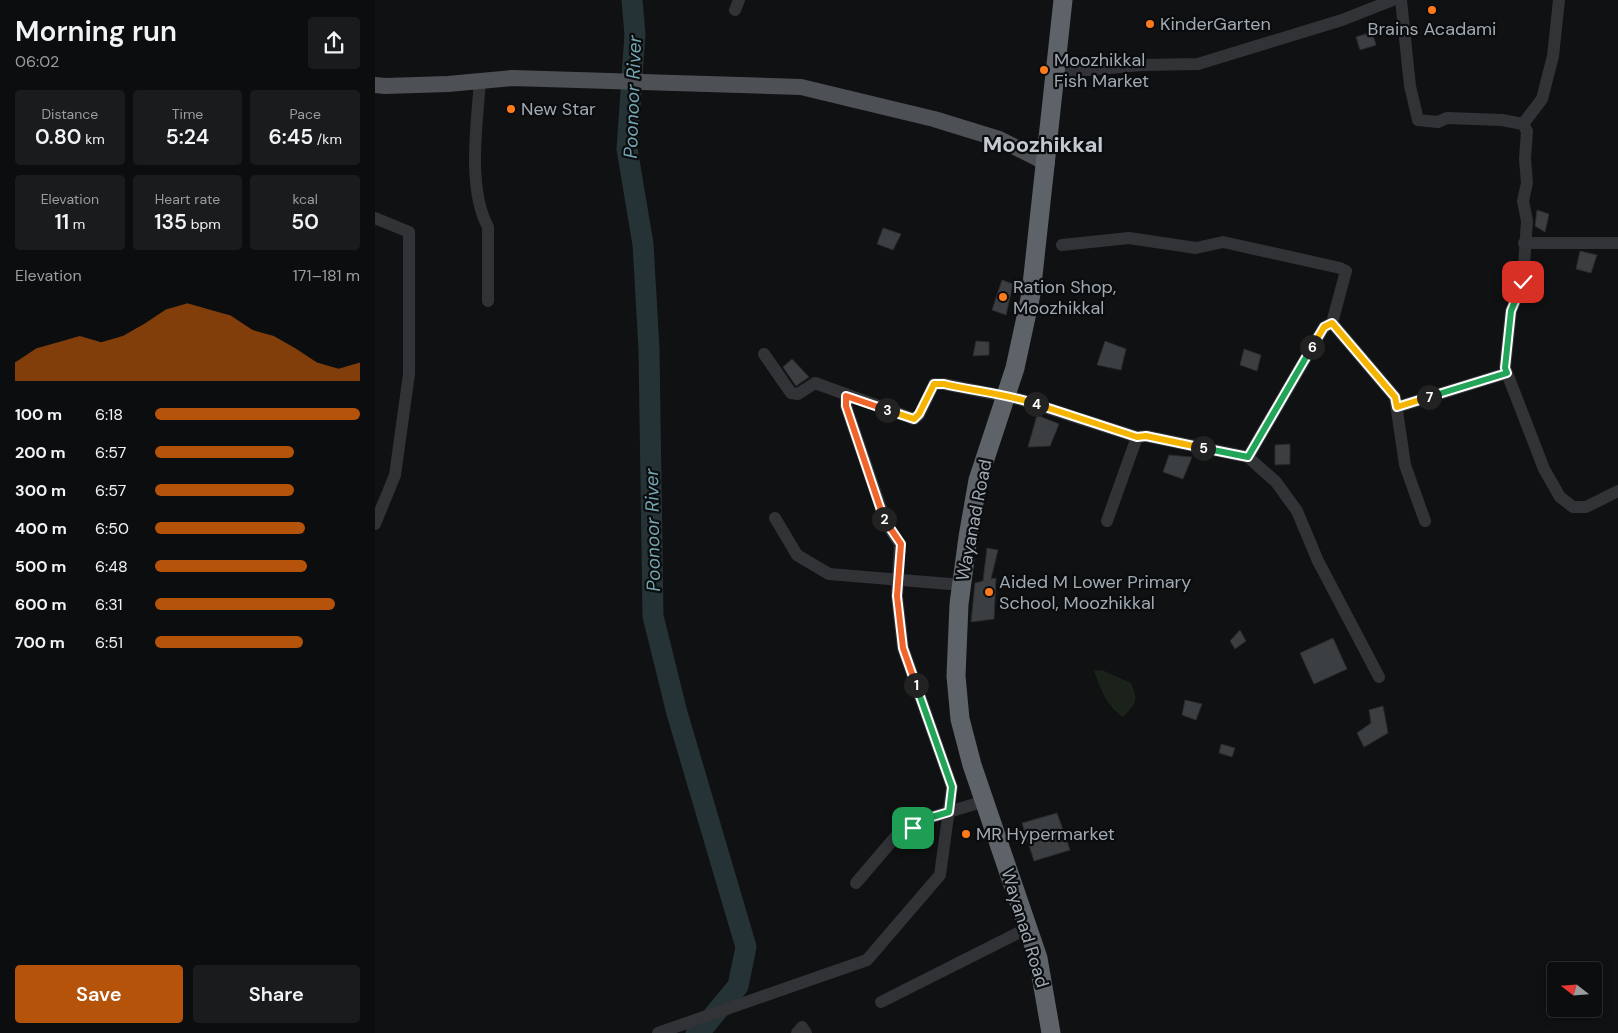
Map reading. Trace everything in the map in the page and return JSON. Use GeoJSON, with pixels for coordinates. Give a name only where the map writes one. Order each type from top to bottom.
{"type":"FeatureCollection","features":[{"type":"Feature","properties":{"kind":"highway","name":"Wayanad Road"},"geometry":{"type":"LineString","coordinates":[[1051,1033],[1038,958],[985,801],[960,719],[956,676],[962,585],[978,480],[1015,368],[1031,294],[1047,163],[1063,0]]}},
{"type":"Feature","properties":{"kind":"main road"},"geometry":{"type":"LineString","coordinates":[[375,84],[385,86],[439,84],[512,78],[801,87],[934,119],[999,139],[1047,163]]}},
{"type":"Feature","properties":{"kind":"street"},"geometry":{"type":"LineString","coordinates":[[1056,73],[1141,64],[1198,64],[1342,20],[1393,0]]}},
{"type":"Feature","properties":{"kind":"street"},"geometry":{"type":"LineString","coordinates":[[1401,0],[1411,86],[1418,120],[1438,122],[1447,118],[1502,120],[1523,124],[1527,131],[1525,160],[1527,183],[1523,201],[1527,220],[1524,243],[1523,282],[1511,311],[1505,368],[1544,469],[1561,497],[1573,507],[1586,507],[1618,491]]}},
{"type":"Feature","properties":{"kind":"street"},"geometry":{"type":"LineString","coordinates":[[1523,124],[1542,99],[1553,56],[1559,0]]}},
{"type":"Feature","properties":{"kind":"street"},"geometry":{"type":"LineString","coordinates":[[480,81],[475,174],[484,219],[488,227],[488,301]]}},
{"type":"Feature","properties":{"kind":"street"},"geometry":{"type":"LineString","coordinates":[[375,218],[409,232],[409,374],[395,475],[375,524]]}},
{"type":"Feature","properties":{"kind":"street"},"geometry":{"type":"LineString","coordinates":[[1062,245],[1129,238],[1196,248],[1223,242],[1340,268],[1345,271],[1332,323],[1324,327],[1248,457]]}},
{"type":"Feature","properties":{"kind":"street"},"geometry":{"type":"LineString","coordinates":[[1524,243],[1618,243]]}},
{"type":"Feature","properties":{"kind":"street"},"geometry":{"type":"LineString","coordinates":[[1332,323],[1395,397],[1405,465],[1425,522]]}},
{"type":"Feature","properties":{"kind":"street"},"geometry":{"type":"LineString","coordinates":[[764,354],[791,393],[798,394],[815,383],[846,396],[914,419],[919,414],[934,384],[944,384],[1005,397],[1019,398],[1137,437],[1146,436],[1248,457],[1276,482],[1297,511],[1318,561],[1379,677]]}},
{"type":"Feature","properties":{"kind":"street"},"geometry":{"type":"LineString","coordinates":[[1397,407],[1507,373]]}},
{"type":"Feature","properties":{"kind":"street"},"geometry":{"type":"LineString","coordinates":[[657,1033],[867,960],[940,875],[952,787],[903,648],[897,596],[901,544],[886,523],[846,406],[846,396]]}},
{"type":"Feature","properties":{"kind":"street"},"geometry":{"type":"LineString","coordinates":[[1107,521],[1137,437]]}},
{"type":"Feature","properties":{"kind":"street"},"geometry":{"type":"LineString","coordinates":[[775,518],[797,555],[829,574],[962,585]]}},
{"type":"Feature","properties":{"kind":"street"},"geometry":{"type":"LineString","coordinates":[[856,883],[897,836],[913,828],[922,820],[985,801]]}},
{"type":"Feature","properties":{"kind":"street"},"geometry":{"type":"LineString","coordinates":[[881,1002],[1028,928]]}},
{"type":"Feature","properties":{"kind":"street"},"geometry":{"type":"LineString","coordinates":[[797,1033],[801,1027],[805,1033]]}},
{"type":"Feature","properties":{"kind":"shaded area"},"geometry":{"type":"Polygon","coordinates":[[[1102,670],[1131,683],[1135,694],[1135,702],[1123,717],[1112,707],[1102,691],[1094,671],[1102,670]]]}},
{"type":"Feature","properties":{"kind":"building"},"geometry":{"type":"Polygon","coordinates":[[[1372,32],[1376,45],[1360,50],[1356,37],[1372,32]]]}},
{"type":"Feature","properties":{"kind":"building"},"geometry":{"type":"Polygon","coordinates":[[[1537,210],[1549,214],[1545,232],[1535,226],[1537,210]]]}},
{"type":"Feature","properties":{"kind":"building"},"geometry":{"type":"Polygon","coordinates":[[[883,228],[901,234],[893,250],[877,244],[883,228]]]}},
{"type":"Feature","properties":{"kind":"building"},"geometry":{"type":"Polygon","coordinates":[[[1580,251],[1597,255],[1591,273],[1576,269],[1580,251]]]}},
{"type":"Feature","properties":{"kind":"building","name":"Ration Shop, Moozhikkal"},"geometry":{"type":"Polygon","coordinates":[[[1002,280],[1013,284],[1006,315],[992,310],[1002,280]]]}},
{"type":"Feature","properties":{"kind":"building"},"geometry":{"type":"Polygon","coordinates":[[[976,341],[989,342],[989,355],[973,356],[976,341]]]}},
{"type":"Feature","properties":{"kind":"building"},"geometry":{"type":"Polygon","coordinates":[[[1105,341],[1126,349],[1121,370],[1097,365],[1105,341]]]}},
{"type":"Feature","properties":{"kind":"building"},"geometry":{"type":"Polygon","coordinates":[[[1244,349],[1261,355],[1257,371],[1240,365],[1244,349]]]}},
{"type":"Feature","properties":{"kind":"building"},"geometry":{"type":"Polygon","coordinates":[[[792,359],[809,377],[796,386],[783,367],[792,359]]]}},
{"type":"Feature","properties":{"kind":"building"},"geometry":{"type":"Polygon","coordinates":[[[1037,415],[1059,424],[1050,446],[1028,447],[1037,415]]]}},
{"type":"Feature","properties":{"kind":"building"},"geometry":{"type":"Polygon","coordinates":[[[1290,444],[1290,464],[1275,465],[1275,445],[1290,444]]]}},
{"type":"Feature","properties":{"kind":"building"},"geometry":{"type":"Polygon","coordinates":[[[1169,455],[1192,457],[1183,479],[1163,472],[1169,455]]]}},
{"type":"Feature","properties":{"kind":"building"},"geometry":{"type":"Polygon","coordinates":[[[987,548],[998,550],[991,579],[996,578],[994,619],[971,622],[975,583],[983,581],[987,548]]]}},
{"type":"Feature","properties":{"kind":"building"},"geometry":{"type":"Polygon","coordinates":[[[1240,630],[1246,641],[1235,649],[1230,641],[1240,630]]]}},
{"type":"Feature","properties":{"kind":"building"},"geometry":{"type":"Polygon","coordinates":[[[1333,638],[1347,669],[1314,684],[1300,653],[1333,638]]]}},
{"type":"Feature","properties":{"kind":"building"},"geometry":{"type":"Polygon","coordinates":[[[1185,700],[1202,704],[1196,720],[1182,715],[1185,700]]]}},
{"type":"Feature","properties":{"kind":"building"},"geometry":{"type":"Polygon","coordinates":[[[1383,706],[1388,733],[1364,747],[1357,733],[1371,723],[1369,710],[1383,706]]]}},
{"type":"Feature","properties":{"kind":"building"},"geometry":{"type":"Polygon","coordinates":[[[1221,744],[1235,748],[1232,757],[1219,753],[1221,744]]]}},
{"type":"Feature","properties":{"kind":"building"},"geometry":{"type":"Polygon","coordinates":[[[1057,813],[1070,850],[1034,861],[1022,823],[1057,813]]]}},
{"type":"Feature","properties":{"kind":"waterway","name":"Poonoor River"},"geometry":{"type":"LineString","coordinates":[[632,0],[635,34],[627,149],[643,244],[649,349],[653,616],[677,713],[746,947],[738,986],[703,1028],[696,1033]]}},
{"type":"Feature","properties":{"kind":"place","name":"Brains Acadami"},"geometry":{"type":"Point","coordinates":[1432,10]}},
{"type":"Feature","properties":{"kind":"place","name":"KinderGarten"},"geometry":{"type":"Point","coordinates":[1150,24]}},
{"type":"Feature","properties":{"kind":"place","name":"Moozhikkal Fish Market"},"geometry":{"type":"Point","coordinates":[1044,70]}},
{"type":"Feature","properties":{"kind":"place","name":"New Star"},"geometry":{"type":"Point","coordinates":[511,109]}},
{"type":"Feature","properties":{"kind":"place","name":"Ration Shop, Moozhikkal"},"geometry":{"type":"Point","coordinates":[1003,297]}},
{"type":"Feature","properties":{"kind":"place","name":"Aided M Lower Primary School, Moozhikkal"},"geometry":{"type":"Point","coordinates":[989,592]}},
{"type":"Feature","properties":{"kind":"place","name":"MR Hypermarket"},"geometry":{"type":"Point","coordinates":[966,834]}},
{"type":"Feature","properties":{"kind":"district","name":"Moozhikkal"},"geometry":{"type":"Point","coordinates":[1043,144]}},
{"type":"Feature","properties":{"kind":"route"},"geometry":{"type":"LineString","coordinates":[[913,828],[922,820],[949,812],[952,787],[903,648],[897,596],[901,544],[886,523],[846,406],[846,396],[914,419],[919,414],[934,384],[944,384],[1005,397],[1019,398],[1137,437],[1146,436],[1248,457],[1324,327],[1332,323],[1395,397],[1397,407],[1507,373],[1505,368],[1511,311],[1523,282]]}}]}
